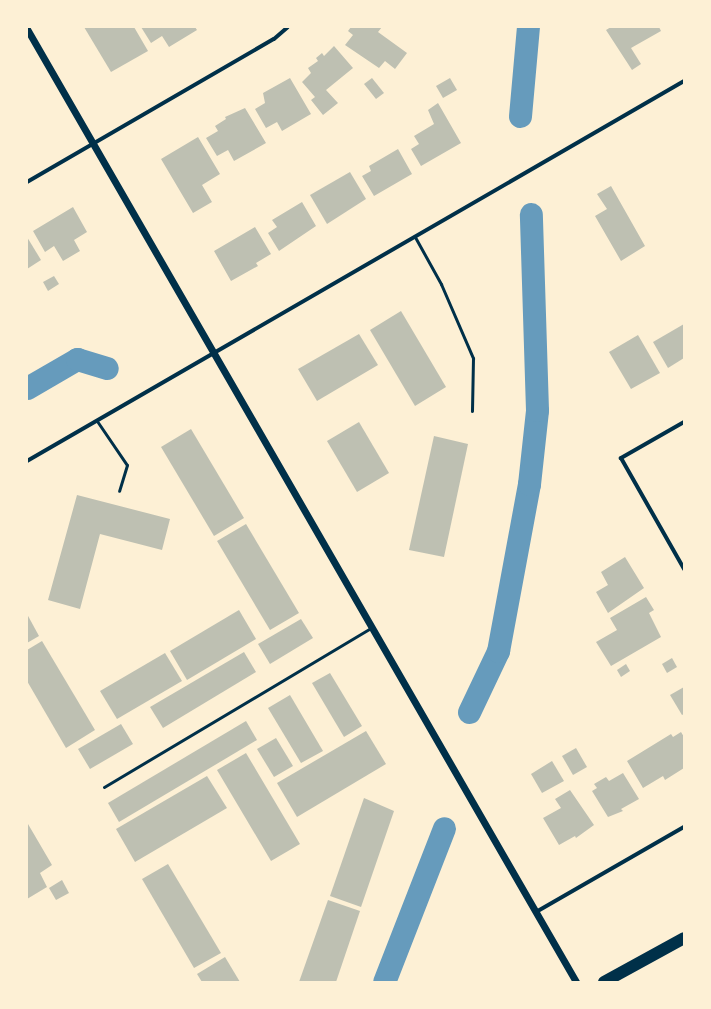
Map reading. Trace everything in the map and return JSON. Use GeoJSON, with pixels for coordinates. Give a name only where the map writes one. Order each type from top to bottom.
{"type":"FeatureCollection","features":[{"type":"Feature","properties":{"kind":"highway"},"geometry":{"type":"LineString","coordinates":[[604,982],[684,938]]}},
{"type":"Feature","properties":{"kind":"street"},"geometry":{"type":"LineString","coordinates":[[27,182],[274,39],[288,27]]}},
{"type":"Feature","properties":{"kind":"street"},"geometry":{"type":"LineString","coordinates":[[27,29],[576,982]]}},
{"type":"Feature","properties":{"kind":"street"},"geometry":{"type":"LineString","coordinates":[[27,461],[684,81]]}},
{"type":"Feature","properties":{"kind":"street"},"geometry":{"type":"LineString","coordinates":[[684,422],[621,458],[684,569]]}},
{"type":"Feature","properties":{"kind":"street"},"geometry":{"type":"LineString","coordinates":[[535,912],[684,827]]}},
{"type":"Feature","properties":{"kind":"lane"},"geometry":{"type":"LineString","coordinates":[[415,237],[442,284],[473,358],[472,412]]}},
{"type":"Feature","properties":{"kind":"lane"},"geometry":{"type":"LineString","coordinates":[[97,421],[127,465],[119,492]]}},
{"type":"Feature","properties":{"kind":"lane"},"geometry":{"type":"LineString","coordinates":[[104,787],[372,627]]}},
{"type":"Feature","properties":{"kind":"building"},"geometry":{"type":"Polygon","coordinates":[[[84,27],[134,27],[148,51],[111,72],[84,27]]]}},
{"type":"Feature","properties":{"kind":"building"},"geometry":{"type":"Polygon","coordinates":[[[141,27],[195,27],[197,30],[169,47],[162,36],[151,43],[141,27]]]}},
{"type":"Feature","properties":{"kind":"building"},"geometry":{"type":"Polygon","coordinates":[[[351,27],[382,27],[378,32],[407,53],[395,69],[385,61],[379,68],[345,45],[353,35],[348,31],[351,27]]]}},
{"type":"Feature","properties":{"kind":"building"},"geometry":{"type":"Polygon","coordinates":[[[611,27],[659,27],[661,31],[631,48],[641,64],[632,70],[606,30],[611,27]]]}},
{"type":"Feature","properties":{"kind":"building"},"geometry":{"type":"Polygon","coordinates":[[[334,46],[353,68],[326,90],[338,103],[323,115],[311,100],[315,97],[302,82],[311,73],[308,68],[318,61],[316,58],[322,53],[324,56],[334,46]]]}},
{"type":"Feature","properties":{"kind":"building"},"geometry":{"type":"Polygon","coordinates":[[[290,78],[311,114],[282,131],[277,122],[266,128],[255,109],[265,103],[263,93],[290,78]]]}},
{"type":"Feature","properties":{"kind":"building"},"geometry":{"type":"Polygon","coordinates":[[[372,78],[384,93],[376,99],[364,84],[372,78]]]}},
{"type":"Feature","properties":{"kind":"building"},"geometry":{"type":"Polygon","coordinates":[[[450,78],[457,90],[443,98],[436,86],[450,78]]]}},
{"type":"Feature","properties":{"kind":"building"},"geometry":{"type":"Polygon","coordinates":[[[438,103],[461,143],[421,166],[411,149],[419,144],[414,136],[434,124],[428,110],[438,103]]]}},
{"type":"Feature","properties":{"kind":"building"},"geometry":{"type":"Polygon","coordinates":[[[245,108],[266,143],[234,161],[228,150],[217,156],[206,138],[218,131],[215,126],[226,119],[225,117],[245,108]]]}},
{"type":"Feature","properties":{"kind":"building"},"geometry":{"type":"Polygon","coordinates":[[[198,137],[220,174],[202,185],[212,202],[193,213],[161,159],[198,137]]]}},
{"type":"Feature","properties":{"kind":"building"},"geometry":{"type":"Polygon","coordinates":[[[398,149],[412,174],[374,196],[362,176],[371,171],[369,166],[398,149]]]}},
{"type":"Feature","properties":{"kind":"building"},"geometry":{"type":"Polygon","coordinates":[[[350,172],[366,199],[327,224],[310,195],[350,172]]]}},
{"type":"Feature","properties":{"kind":"building"},"geometry":{"type":"Polygon","coordinates":[[[611,186],[645,246],[621,261],[595,216],[607,209],[597,194],[611,186]]]}},
{"type":"Feature","properties":{"kind":"building"},"geometry":{"type":"Polygon","coordinates":[[[302,202],[316,226],[279,251],[268,233],[277,227],[272,220],[302,202]]]}},
{"type":"Feature","properties":{"kind":"building"},"geometry":{"type":"Polygon","coordinates":[[[73,207],[87,232],[74,240],[80,251],[63,261],[54,246],[45,252],[33,231],[73,207]]]}},
{"type":"Feature","properties":{"kind":"building"},"geometry":{"type":"Polygon","coordinates":[[[255,227],[271,254],[256,263],[258,266],[231,281],[214,251],[255,227]]]}},
{"type":"Feature","properties":{"kind":"building"},"geometry":{"type":"Polygon","coordinates":[[[27,237],[41,260],[27,269],[27,237]]]}},
{"type":"Feature","properties":{"kind":"building"},"geometry":{"type":"Polygon","coordinates":[[[54,276],[59,284],[48,291],[43,282],[54,276]]]}},
{"type":"Feature","properties":{"kind":"building"},"geometry":{"type":"Polygon","coordinates":[[[401,311],[446,387],[415,406],[370,330],[401,311]]]}},
{"type":"Feature","properties":{"kind":"building"},"geometry":{"type":"Polygon","coordinates":[[[684,324],[684,358],[668,368],[653,342],[684,324]]]}},
{"type":"Feature","properties":{"kind":"building"},"geometry":{"type":"Polygon","coordinates":[[[359,334],[378,365],[317,401],[298,369],[359,334]]]}},
{"type":"Feature","properties":{"kind":"building"},"geometry":{"type":"Polygon","coordinates":[[[638,335],[660,373],[631,389],[609,352],[638,335]]]}},
{"type":"Feature","properties":{"kind":"building"},"geometry":{"type":"Polygon","coordinates":[[[359,422],[389,473],[357,492],[327,441],[359,422]]]}},
{"type":"Feature","properties":{"kind":"building"},"geometry":{"type":"Polygon","coordinates":[[[191,429],[244,518],[214,536],[161,447],[191,429]]]}},
{"type":"Feature","properties":{"kind":"building"},"geometry":{"type":"Polygon","coordinates":[[[434,436],[468,444],[444,557],[409,550],[434,436]]]}},
{"type":"Feature","properties":{"kind":"building"},"geometry":{"type":"Polygon","coordinates":[[[77,495],[170,519],[162,550],[100,534],[80,609],[48,600],[77,495]]]}},
{"type":"Feature","properties":{"kind":"building"},"geometry":{"type":"Polygon","coordinates":[[[246,524],[299,613],[270,630],[217,541],[246,524]]]}},
{"type":"Feature","properties":{"kind":"building"},"geometry":{"type":"Polygon","coordinates":[[[625,557],[644,588],[608,613],[596,592],[608,585],[601,572],[625,557]]]}},
{"type":"Feature","properties":{"kind":"building"},"geometry":{"type":"Polygon","coordinates":[[[646,597],[654,610],[649,613],[661,637],[611,666],[596,642],[617,630],[610,618],[646,597]]]}},
{"type":"Feature","properties":{"kind":"building"},"geometry":{"type":"Polygon","coordinates":[[[239,610],[256,639],[187,680],[170,651],[239,610]]]}},
{"type":"Feature","properties":{"kind":"building"},"geometry":{"type":"Polygon","coordinates":[[[27,614],[39,636],[27,643],[27,614]]]}},
{"type":"Feature","properties":{"kind":"building"},"geometry":{"type":"Polygon","coordinates":[[[301,619],[313,638],[270,664],[258,644],[301,619]]]}},
{"type":"Feature","properties":{"kind":"building"},"geometry":{"type":"Polygon","coordinates":[[[42,641],[95,730],[66,748],[27,681],[27,650],[42,641]]]}},
{"type":"Feature","properties":{"kind":"building"},"geometry":{"type":"Polygon","coordinates":[[[244,652],[256,672],[163,728],[150,707],[244,652]]]}},
{"type":"Feature","properties":{"kind":"building"},"geometry":{"type":"Polygon","coordinates":[[[165,653],[182,681],[117,719],[100,691],[165,653]]]}},
{"type":"Feature","properties":{"kind":"building"},"geometry":{"type":"Polygon","coordinates":[[[672,658],[677,667],[667,673],[662,664],[672,658]]]}},
{"type":"Feature","properties":{"kind":"building"},"geometry":{"type":"Polygon","coordinates":[[[626,664],[630,671],[621,677],[617,670],[626,664]]]}},
{"type":"Feature","properties":{"kind":"building"},"geometry":{"type":"Polygon","coordinates":[[[330,673],[362,726],[344,737],[312,683],[330,673]]]}},
{"type":"Feature","properties":{"kind":"building"},"geometry":{"type":"Polygon","coordinates":[[[684,687],[684,714],[682,715],[670,695],[684,687]]]}},
{"type":"Feature","properties":{"kind":"building"},"geometry":{"type":"Polygon","coordinates":[[[290,695],[323,751],[301,763],[268,708],[290,695]]]}},
{"type":"Feature","properties":{"kind":"building"},"geometry":{"type":"Polygon","coordinates":[[[246,721],[257,740],[119,822],[108,803],[246,721]]]}},
{"type":"Feature","properties":{"kind":"building"},"geometry":{"type":"Polygon","coordinates":[[[121,724],[133,744],[90,769],[78,749],[121,724]]]}},
{"type":"Feature","properties":{"kind":"building"},"geometry":{"type":"Polygon","coordinates":[[[366,731],[386,764],[297,817],[277,783],[366,731]]]}},
{"type":"Feature","properties":{"kind":"building"},"geometry":{"type":"Polygon","coordinates":[[[681,732],[684,737],[684,768],[665,780],[663,776],[643,788],[627,761],[671,734],[673,737],[681,732]]]}},
{"type":"Feature","properties":{"kind":"building"},"geometry":{"type":"Polygon","coordinates":[[[276,738],[293,766],[274,777],[257,749],[276,738]]]}},
{"type":"Feature","properties":{"kind":"building"},"geometry":{"type":"Polygon","coordinates":[[[576,748],[587,767],[573,775],[562,756],[576,748]]]}},
{"type":"Feature","properties":{"kind":"building"},"geometry":{"type":"Polygon","coordinates":[[[246,753],[300,844],[271,861],[217,770],[246,753]]]}},
{"type":"Feature","properties":{"kind":"building"},"geometry":{"type":"Polygon","coordinates":[[[552,761],[564,781],[542,793],[531,774],[552,761]]]}},
{"type":"Feature","properties":{"kind":"building"},"geometry":{"type":"Polygon","coordinates":[[[623,773],[639,799],[621,809],[623,811],[608,817],[592,791],[597,788],[594,784],[606,777],[609,781],[623,773]]]}},
{"type":"Feature","properties":{"kind":"building"},"geometry":{"type":"Polygon","coordinates":[[[207,776],[227,808],[135,862],[116,829],[207,776]]]}},
{"type":"Feature","properties":{"kind":"building"},"geometry":{"type":"Polygon","coordinates":[[[570,790],[594,825],[576,838],[575,836],[559,845],[543,818],[561,808],[555,799],[570,790]]]}},
{"type":"Feature","properties":{"kind":"building"},"geometry":{"type":"Polygon","coordinates":[[[364,798],[394,811],[361,907],[330,896],[364,798]]]}},
{"type":"Feature","properties":{"kind":"building"},"geometry":{"type":"Polygon","coordinates":[[[28,824],[52,865],[40,873],[47,887],[27,899],[28,824]]]}},
{"type":"Feature","properties":{"kind":"building"},"geometry":{"type":"Polygon","coordinates":[[[168,864],[221,953],[194,968],[142,879],[168,864]]]}},
{"type":"Feature","properties":{"kind":"building"},"geometry":{"type":"Polygon","coordinates":[[[62,880],[69,893],[56,900],[49,888],[62,880]]]}},
{"type":"Feature","properties":{"kind":"building"},"geometry":{"type":"Polygon","coordinates":[[[328,900],[360,911],[336,982],[299,982],[328,900]]]}},
{"type":"Feature","properties":{"kind":"building"},"geometry":{"type":"Polygon","coordinates":[[[225,957],[240,982],[202,982],[197,974],[225,957]]]}},
{"type":"Feature","properties":{"kind":"waterway"},"geometry":{"type":"LineString","coordinates":[[520,116],[528,27]]}},
{"type":"Feature","properties":{"kind":"waterway"},"geometry":{"type":"LineString","coordinates":[[469,712],[498,651],[529,484],[537,410],[531,214]]}},
{"type":"Feature","properties":{"kind":"waterway"},"geometry":{"type":"LineString","coordinates":[[27,388],[77,359],[107,368]]}},
{"type":"Feature","properties":{"kind":"waterway"},"geometry":{"type":"LineString","coordinates":[[384,982],[444,828]]}}]}
